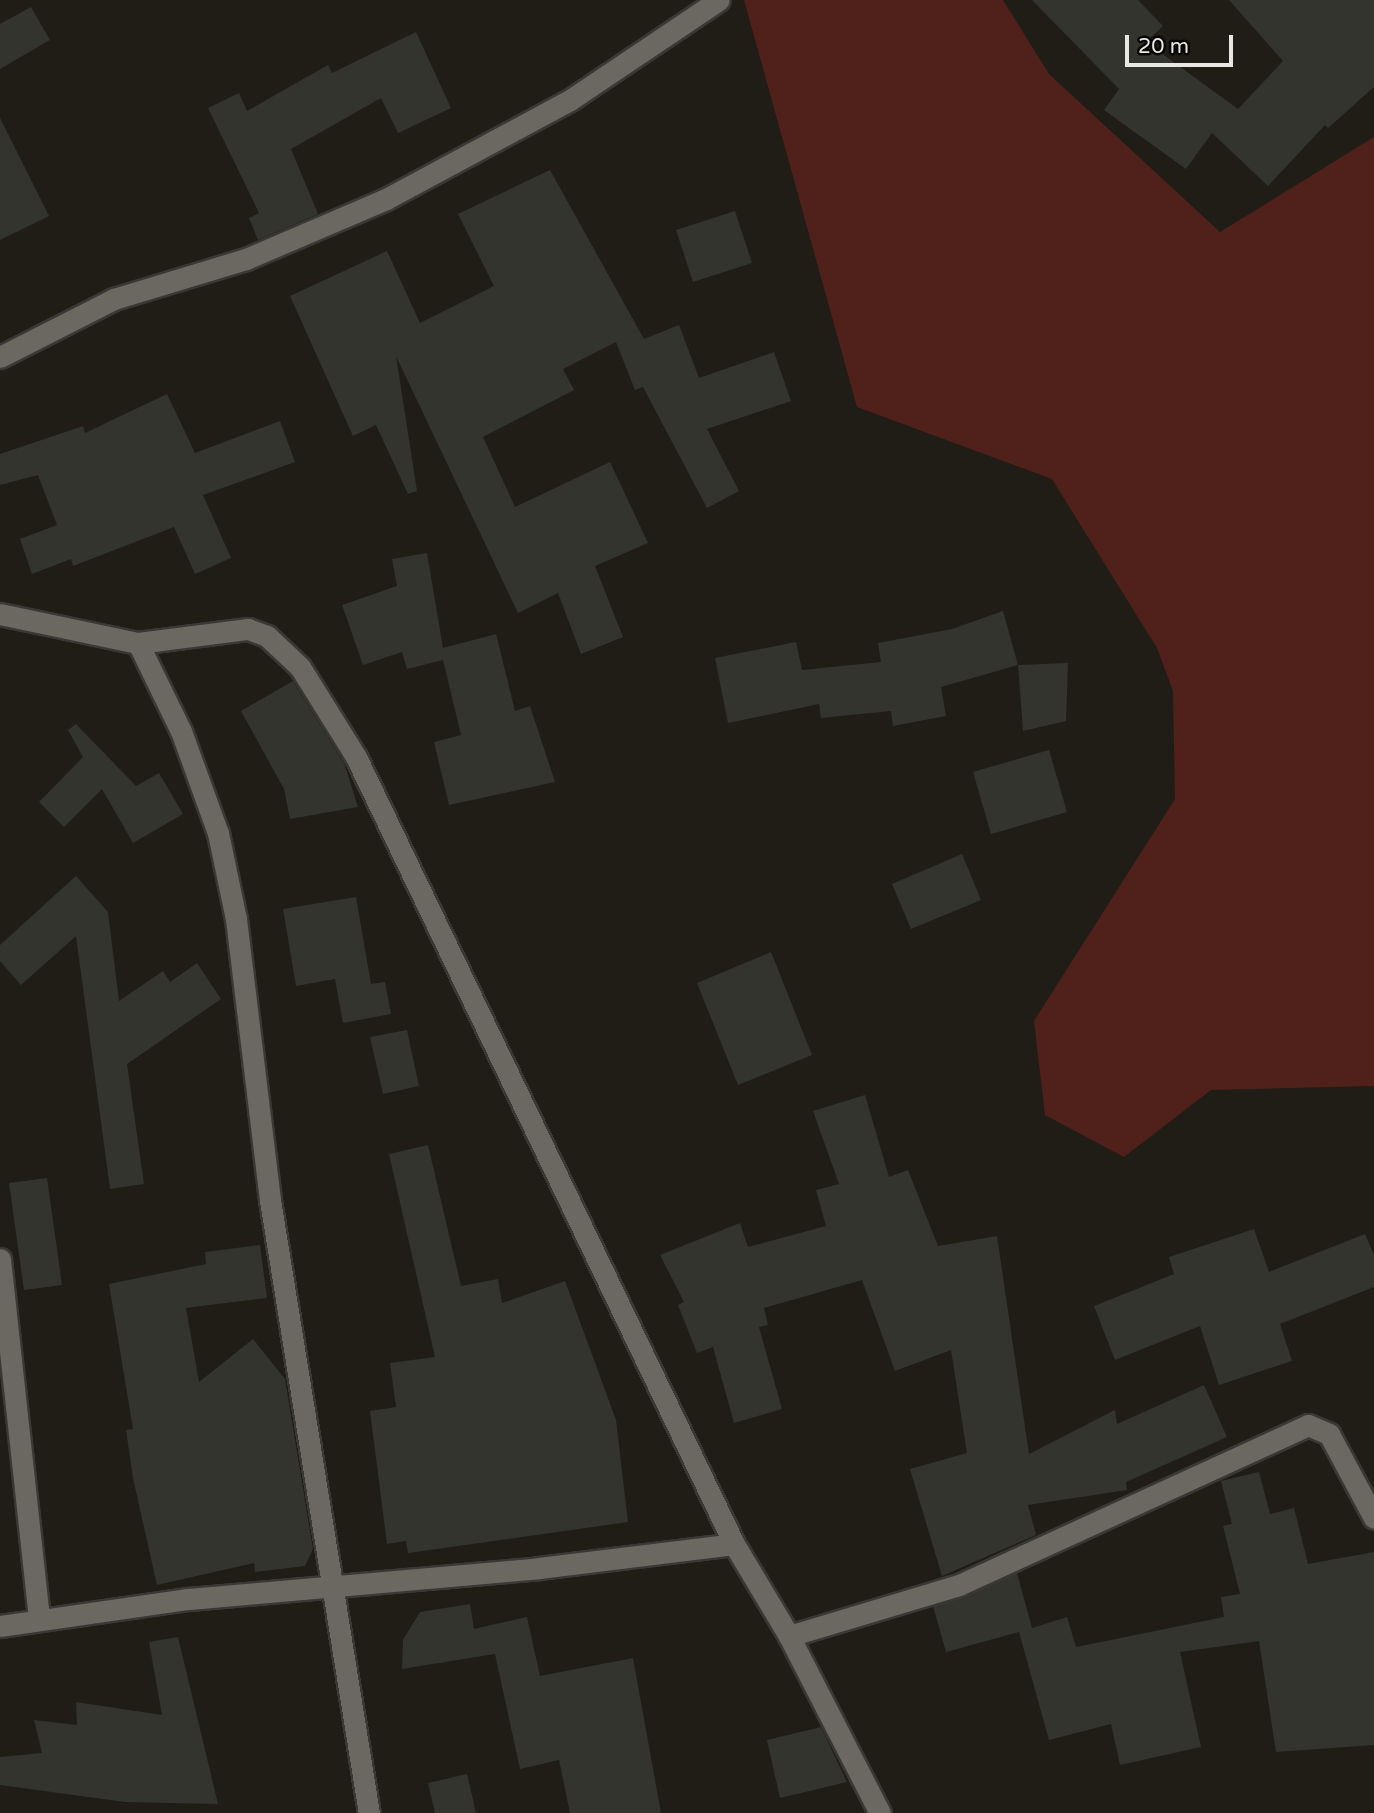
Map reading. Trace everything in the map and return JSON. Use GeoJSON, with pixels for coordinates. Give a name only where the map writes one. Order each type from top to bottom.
{"type":"FeatureCollection","features":[{"type":"Feature","properties":{"kind":"street"},"geometry":{"type":"LineString","coordinates":[[0,357],[114,299],[246,259],[386,199],[570,100],[719,0]]}},
{"type":"Feature","properties":{"kind":"street"},"geometry":{"type":"LineString","coordinates":[[0,614],[138,643],[248,629],[267,636],[300,667],[356,757],[734,1544],[789,1636],[880,1813]]}},
{"type":"Feature","properties":{"kind":"street"},"geometry":{"type":"LineString","coordinates":[[138,643],[201,781],[226,867],[270,1200],[369,1813]]}},
{"type":"Feature","properties":{"kind":"street"},"geometry":{"type":"LineString","coordinates":[[0,1259],[39,1619]]}},
{"type":"Feature","properties":{"kind":"street"},"geometry":{"type":"LineString","coordinates":[[789,1636],[959,1585],[1308,1425],[1328,1434],[1374,1518]]}},
{"type":"Feature","properties":{"kind":"street"},"geometry":{"type":"LineString","coordinates":[[0,1626],[39,1619],[333,1586],[734,1544]]}},
{"type":"Feature","properties":{"kind":"shaded area"},"geometry":{"type":"Polygon","coordinates":[[[744,0],[1003,0],[1049,74],[1220,232],[1374,137],[1374,1086],[1211,1090],[1124,1157],[1045,1115],[1034,1021],[1175,799],[1173,691],[1157,648],[1052,479],[857,407],[744,0]]]}},
{"type":"Feature","properties":{"kind":"building"},"geometry":{"type":"Polygon","coordinates":[[[1032,0],[1138,0],[1163,26],[1146,42],[1238,109],[1283,61],[1229,0],[1374,0],[1374,87],[1328,128],[1325,125],[1268,186],[1212,133],[1186,169],[1104,110],[1119,89],[1032,0]]]}},
{"type":"Feature","properties":{"kind":"building"},"geometry":{"type":"Polygon","coordinates":[[[31,7],[50,40],[0,69],[0,24],[31,7]]]}},
{"type":"Feature","properties":{"kind":"building"},"geometry":{"type":"Polygon","coordinates":[[[416,32],[451,108],[398,133],[381,98],[291,149],[318,214],[258,240],[249,218],[259,213],[208,108],[239,93],[247,111],[328,65],[332,73],[416,32]]]}},
{"type":"Feature","properties":{"kind":"building"},"geometry":{"type":"Polygon","coordinates":[[[0,118],[49,216],[0,240],[0,118]]]}},
{"type":"Feature","properties":{"kind":"building"},"geometry":{"type":"Polygon","coordinates":[[[550,170],[644,339],[679,325],[699,378],[774,352],[791,401],[707,429],[739,491],[707,508],[643,387],[635,390],[616,342],[563,369],[574,390],[483,437],[515,507],[610,462],[648,543],[595,566],[623,637],[581,654],[558,593],[518,613],[396,356],[417,491],[408,494],[376,425],[353,436],[290,296],[387,251],[420,323],[494,286],[458,214],[550,170]]]}},
{"type":"Feature","properties":{"kind":"building"},"geometry":{"type":"Polygon","coordinates":[[[735,211],[752,263],[693,282],[676,230],[735,211]]]}},
{"type":"Feature","properties":{"kind":"building"},"geometry":{"type":"Polygon","coordinates":[[[167,394],[195,453],[280,421],[295,462],[203,495],[231,558],[195,574],[174,527],[73,566],[71,559],[32,574],[20,539],[57,525],[38,475],[0,485],[0,454],[83,426],[85,433],[167,394]]]}},
{"type":"Feature","properties":{"kind":"building"},"geometry":{"type":"Polygon","coordinates":[[[427,553],[443,648],[496,634],[515,711],[530,706],[555,782],[449,805],[434,742],[461,735],[443,660],[407,669],[402,652],[363,665],[342,605],[397,586],[392,559],[427,553]]]}},
{"type":"Feature","properties":{"kind":"building"},"geometry":{"type":"Polygon","coordinates":[[[1003,611],[1018,665],[941,687],[946,716],[893,726],[891,711],[821,718],[819,704],[728,723],[715,658],[796,642],[802,670],[881,662],[878,643],[952,629],[1003,611]]]}},
{"type":"Feature","properties":{"kind":"building"},"geometry":{"type":"Polygon","coordinates":[[[1068,663],[1066,721],[1023,731],[1018,665],[1068,663]]]}},
{"type":"Feature","properties":{"kind":"building"},"geometry":{"type":"Polygon","coordinates":[[[293,681],[344,763],[358,807],[290,819],[284,789],[241,711],[293,681]]]}},
{"type":"Feature","properties":{"kind":"building"},"geometry":{"type":"Polygon","coordinates":[[[76,724],[136,786],[159,773],[183,814],[133,843],[102,789],[64,827],[39,802],[83,757],[68,730],[76,724]]]}},
{"type":"Feature","properties":{"kind":"building"},"geometry":{"type":"Polygon","coordinates":[[[1049,750],[1067,812],[991,834],[973,772],[1049,750]]]}},
{"type":"Feature","properties":{"kind":"building"},"geometry":{"type":"Polygon","coordinates":[[[962,854],[981,900],[911,929],[892,884],[962,854]]]}},
{"type":"Feature","properties":{"kind":"building"},"geometry":{"type":"Polygon","coordinates":[[[76,876],[108,912],[119,1001],[163,971],[170,982],[197,963],[221,999],[127,1064],[144,1184],[110,1189],[76,936],[21,985],[0,961],[0,945],[76,876]]]}},
{"type":"Feature","properties":{"kind":"building"},"geometry":{"type":"Polygon","coordinates":[[[356,897],[371,984],[385,982],[391,1014],[343,1023],[335,979],[296,986],[283,909],[356,897]]]}},
{"type":"Feature","properties":{"kind":"building"},"geometry":{"type":"Polygon","coordinates":[[[771,952],[812,1055],[738,1085],[697,983],[771,952]]]}},
{"type":"Feature","properties":{"kind":"building"},"geometry":{"type":"Polygon","coordinates":[[[407,1030],[419,1086],[383,1094],[370,1037],[407,1030]]]}},
{"type":"Feature","properties":{"kind":"building"},"geometry":{"type":"Polygon","coordinates":[[[865,1095],[889,1177],[908,1170],[938,1246],[997,1236],[1029,1454],[1115,1410],[1117,1424],[1204,1385],[1227,1437],[1126,1482],[1127,1490],[1028,1505],[1036,1535],[942,1576],[910,1469],[967,1453],[951,1350],[895,1371],[862,1280],[764,1308],[768,1325],[759,1327],[782,1409],[734,1423],[713,1347],[697,1353],[678,1305],[684,1302],[660,1255],[740,1223],[748,1247],[826,1226],[816,1190],[839,1184],[813,1111],[865,1095]]]}},
{"type":"Feature","properties":{"kind":"building"},"geometry":{"type":"Polygon","coordinates":[[[428,1145],[461,1286],[498,1279],[502,1303],[565,1281],[616,1420],[628,1522],[408,1553],[406,1541],[387,1544],[370,1411],[396,1407],[390,1363],[435,1357],[389,1154],[428,1145]]]}},
{"type":"Feature","properties":{"kind":"building"},"geometry":{"type":"Polygon","coordinates":[[[47,1178],[62,1285],[24,1290],[9,1183],[47,1178]]]}},
{"type":"Feature","properties":{"kind":"building"},"geometry":{"type":"Polygon","coordinates":[[[1254,1229],[1269,1272],[1365,1234],[1374,1255],[1374,1287],[1280,1324],[1292,1361],[1219,1385],[1200,1326],[1115,1360],[1094,1306],[1174,1274],[1169,1257],[1254,1229]]]}},
{"type":"Feature","properties":{"kind":"building"},"geometry":{"type":"Polygon","coordinates":[[[260,1245],[267,1298],[186,1308],[199,1382],[253,1339],[285,1379],[313,1549],[305,1566],[255,1572],[254,1563],[157,1585],[133,1478],[126,1430],[133,1429],[109,1284],[206,1264],[205,1252],[260,1245]]]}},
{"type":"Feature","properties":{"kind":"building"},"geometry":{"type":"Polygon","coordinates":[[[1259,1472],[1270,1514],[1294,1508],[1308,1564],[1374,1552],[1374,1745],[1276,1752],[1259,1641],[1180,1652],[1201,1747],[1120,1765],[1111,1724],[1049,1740],[1019,1632],[946,1652],[933,1606],[1017,1573],[1032,1628],[1067,1617],[1076,1647],[1224,1617],[1221,1597],[1240,1594],[1223,1526],[1232,1524],[1221,1481],[1259,1472]]]}},
{"type":"Feature","properties":{"kind":"building"},"geometry":{"type":"Polygon","coordinates":[[[470,1604],[474,1629],[527,1617],[540,1676],[633,1658],[661,1813],[570,1813],[559,1760],[520,1769],[495,1654],[402,1669],[403,1640],[420,1612],[470,1604]]]}},
{"type":"Feature","properties":{"kind":"building"},"geometry":{"type":"Polygon","coordinates":[[[178,1637],[218,1804],[125,1802],[0,1785],[0,1757],[42,1753],[34,1720],[77,1725],[76,1702],[162,1715],[149,1642],[178,1637]]]}},
{"type":"Feature","properties":{"kind":"building"},"geometry":{"type":"Polygon","coordinates":[[[821,1727],[847,1782],[780,1798],[767,1740],[821,1727]]]}},
{"type":"Feature","properties":{"kind":"building"},"geometry":{"type":"Polygon","coordinates":[[[467,1774],[476,1813],[435,1813],[428,1783],[467,1774]]]}}]}
